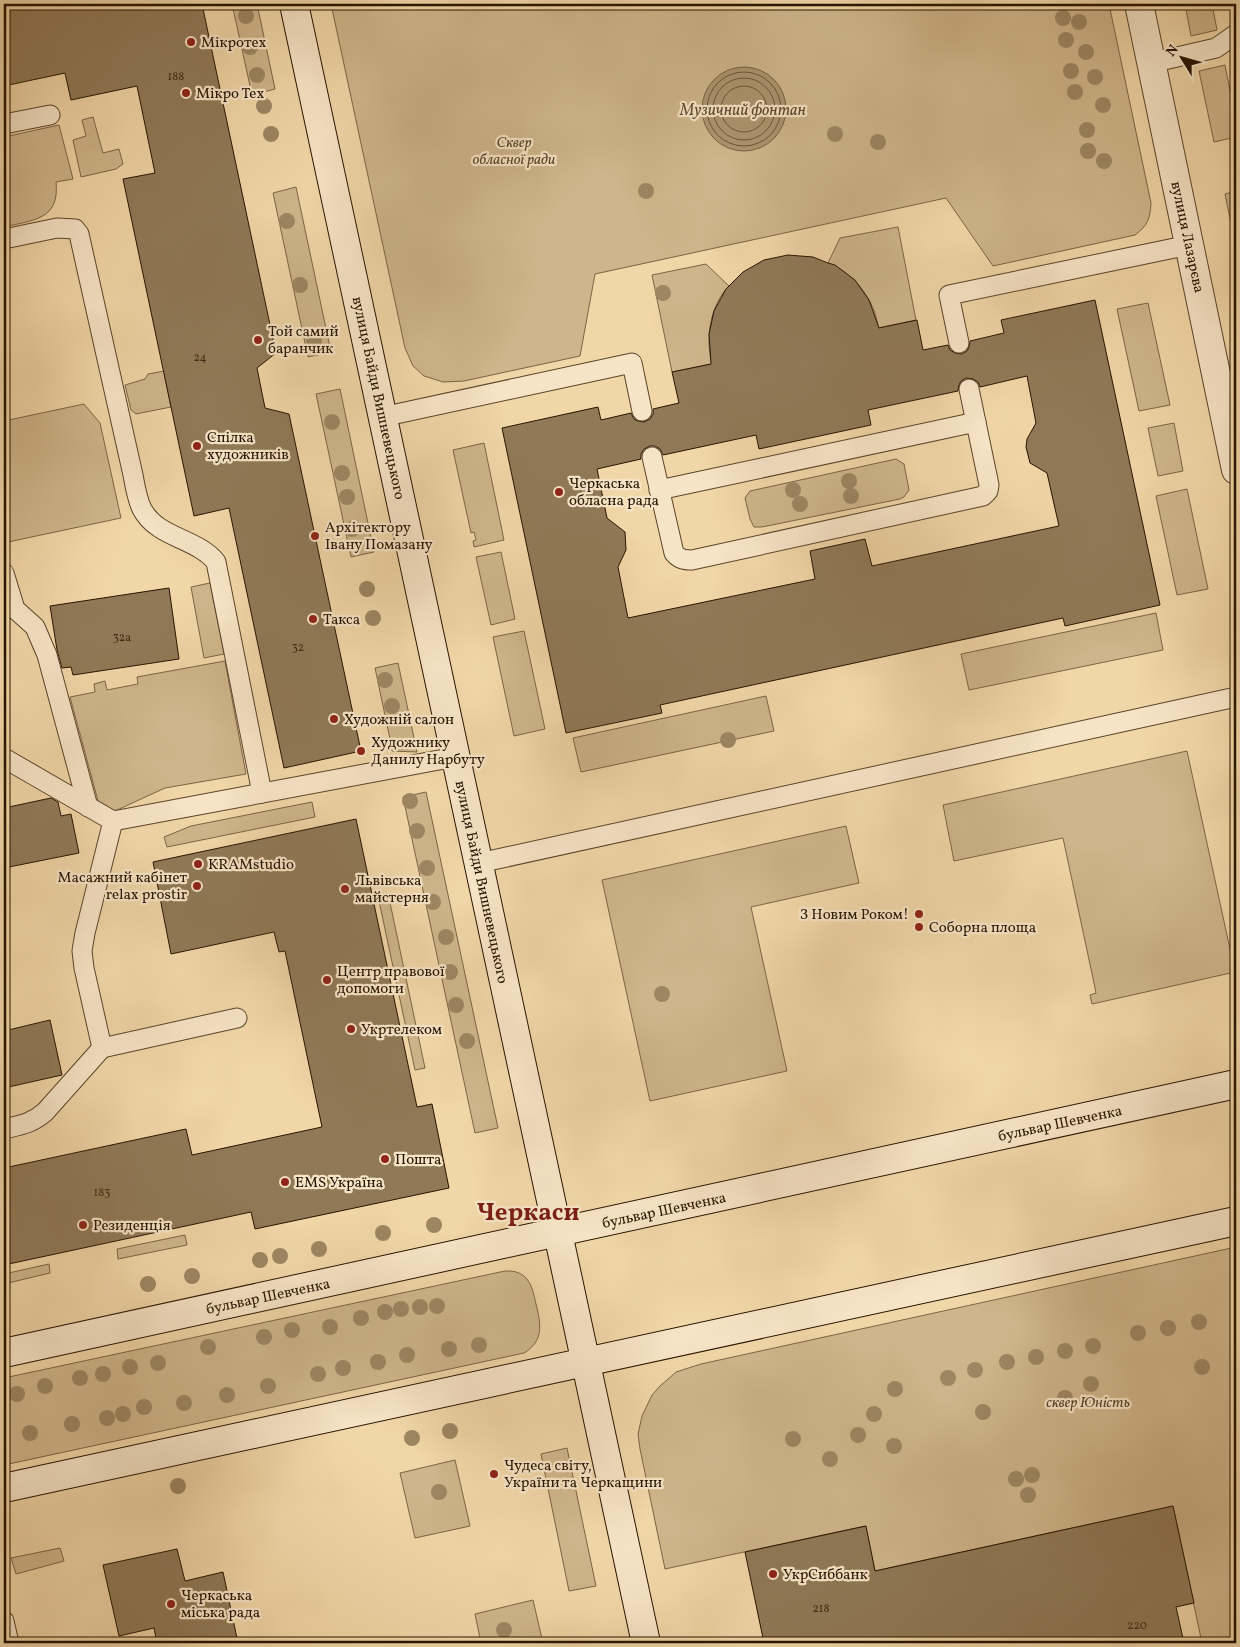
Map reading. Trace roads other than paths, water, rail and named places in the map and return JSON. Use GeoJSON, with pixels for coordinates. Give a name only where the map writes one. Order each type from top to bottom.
{"type":"FeatureCollection","features":[{"type":"Feature","properties":{"kind":"main road","name":"вулиця Байди Вишневецького"},"geometry":{"type":"LineString","coordinates":[[294,4],[646,1643]]}},
{"type":"Feature","properties":{"kind":"main road","name":"вулиця Лазарєва"},"geometry":{"type":"LineString","coordinates":[[1139,4],[1236,470]]}},
{"type":"Feature","properties":{"kind":"main road","name":"бульвар Шевченка"},"geometry":{"type":"LineString","coordinates":[[4,1353],[1236,1084]]}},
{"type":"Feature","properties":{"kind":"main road"},"geometry":{"type":"LineString","coordinates":[[4,1488],[1236,1221]]}},
{"type":"Feature","properties":{"kind":"lane"},"geometry":{"type":"LineString","coordinates":[[1151,63],[1216,48],[1236,34]]}},
{"type":"Feature","properties":{"kind":"lane"},"geometry":{"type":"LineString","coordinates":[[4,124],[50,115]]}},
{"type":"Feature","properties":{"kind":"lane"},"geometry":{"type":"LineString","coordinates":[[4,239],[58,228],[75,230],[79,234],[132,475],[142,508],[156,524],[167,532],[203,548],[216,562],[262,793]]}},
{"type":"Feature","properties":{"kind":"lane"},"geometry":{"type":"LineString","coordinates":[[959,343],[949,295],[1189,245]]}},
{"type":"Feature","properties":{"kind":"lane"},"geometry":{"type":"LineString","coordinates":[[382,417],[632,363],[642,411]]}},
{"type":"Feature","properties":{"kind":"lane"},"geometry":{"type":"LineString","coordinates":[[652,457],[674,553],[678,558],[685,560],[702,558],[983,496],[988,491],[989,485],[969,389]]}},
{"type":"Feature","properties":{"kind":"lane"},"geometry":{"type":"LineString","coordinates":[[659,490],[976,422]]}},
{"type":"Feature","properties":{"kind":"lane"},"geometry":{"type":"LineString","coordinates":[[4,573],[15,609],[35,627],[47,655],[88,807]]}},
{"type":"Feature","properties":{"kind":"lane"},"geometry":{"type":"LineString","coordinates":[[478,863],[1236,697]]}},
{"type":"Feature","properties":{"kind":"lane"},"geometry":{"type":"LineString","coordinates":[[4,758],[113,822],[455,757]]}},
{"type":"Feature","properties":{"kind":"lane"},"geometry":{"type":"LineString","coordinates":[[102,1048],[82,951],[113,822]]}},
{"type":"Feature","properties":{"kind":"lane"},"geometry":{"type":"LineString","coordinates":[[4,1129],[24,1125],[35,1120],[45,1112],[102,1048],[237,1018]]}},
{"type":"Feature","properties":{"kind":"lane"},"geometry":{"type":"LineString","coordinates":[[4,1621],[9,1643]]}},
{"type":"Feature","properties":{"kind":"water","name":"Музичний фонтан"},"geometry":{"type":"Polygon","coordinates":[[[744,67],[760,70],[774,79],[783,93],[786,109],[783,125],[774,139],[760,148],[744,151],[728,148],[714,139],[705,125],[702,109],[705,93],[714,79],[728,70],[744,67]]]}},
{"type":"Feature","properties":{"kind":"place","name":"Мікротех"},"geometry":{"type":"Point","coordinates":[191,42]}},
{"type":"Feature","properties":{"kind":"place","name":"Мікро Тех"},"geometry":{"type":"Point","coordinates":[186,93]}},
{"type":"Feature","properties":{"kind":"place","name":"Той самий баранчик"},"geometry":{"type":"Point","coordinates":[258,340]}},
{"type":"Feature","properties":{"kind":"place","name":"Спілка художників"},"geometry":{"type":"Point","coordinates":[197,446]}},
{"type":"Feature","properties":{"kind":"place","name":"Черкаська обласна рада"},"geometry":{"type":"Point","coordinates":[559,492]}},
{"type":"Feature","properties":{"kind":"place","name":"Архітектору Івану Помазану"},"geometry":{"type":"Point","coordinates":[315,536]}},
{"type":"Feature","properties":{"kind":"place","name":"Такса"},"geometry":{"type":"Point","coordinates":[313,619]}},
{"type":"Feature","properties":{"kind":"place","name":"Художній салон"},"geometry":{"type":"Point","coordinates":[334,719]}},
{"type":"Feature","properties":{"kind":"place","name":"Художнику Данилу Нарбуту"},"geometry":{"type":"Point","coordinates":[361,751]}},
{"type":"Feature","properties":{"kind":"place","name":"KRAMstudio"},"geometry":{"type":"Point","coordinates":[198,864]}},
{"type":"Feature","properties":{"kind":"place","name":"Масажний кабінет relax prostir"},"geometry":{"type":"Point","coordinates":[197,886]}},
{"type":"Feature","properties":{"kind":"place","name":"Львівська майстерня"},"geometry":{"type":"Point","coordinates":[345,889]}},
{"type":"Feature","properties":{"kind":"place","name":"З Новим Роком!"},"geometry":{"type":"Point","coordinates":[919,914]}},
{"type":"Feature","properties":{"kind":"place","name":"Соборна площа"},"geometry":{"type":"Point","coordinates":[919,927]}},
{"type":"Feature","properties":{"kind":"place","name":"Центр правової допомоги"},"geometry":{"type":"Point","coordinates":[327,980]}},
{"type":"Feature","properties":{"kind":"place","name":"Укртелеком"},"geometry":{"type":"Point","coordinates":[351,1029]}},
{"type":"Feature","properties":{"kind":"place","name":"Пошта"},"geometry":{"type":"Point","coordinates":[385,1159]}},
{"type":"Feature","properties":{"kind":"place","name":"EMS Україна"},"geometry":{"type":"Point","coordinates":[285,1182]}},
{"type":"Feature","properties":{"kind":"place","name":"Резиденція"},"geometry":{"type":"Point","coordinates":[83,1225]}},
{"type":"Feature","properties":{"kind":"place","name":"Чудеса світу, України та Черкащини"},"geometry":{"type":"Point","coordinates":[494,1474]}},
{"type":"Feature","properties":{"kind":"place","name":"УкрСиббанк"},"geometry":{"type":"Point","coordinates":[773,1574]}},
{"type":"Feature","properties":{"kind":"place","name":"Черкаська міська рада"},"geometry":{"type":"Point","coordinates":[171,1604]}},
{"type":"Feature","properties":{"kind":"district","name":"Черкаси"},"geometry":{"type":"Point","coordinates":[528,1211]}},
{"type":"Feature","properties":{"kind":"park label","name":"Сквер обласної ради"},"geometry":{"type":"Point","coordinates":[514,150]}},
{"type":"Feature","properties":{"kind":"park label","name":"сквер Юність"},"geometry":{"type":"Point","coordinates":[1088,1402]}}]}
